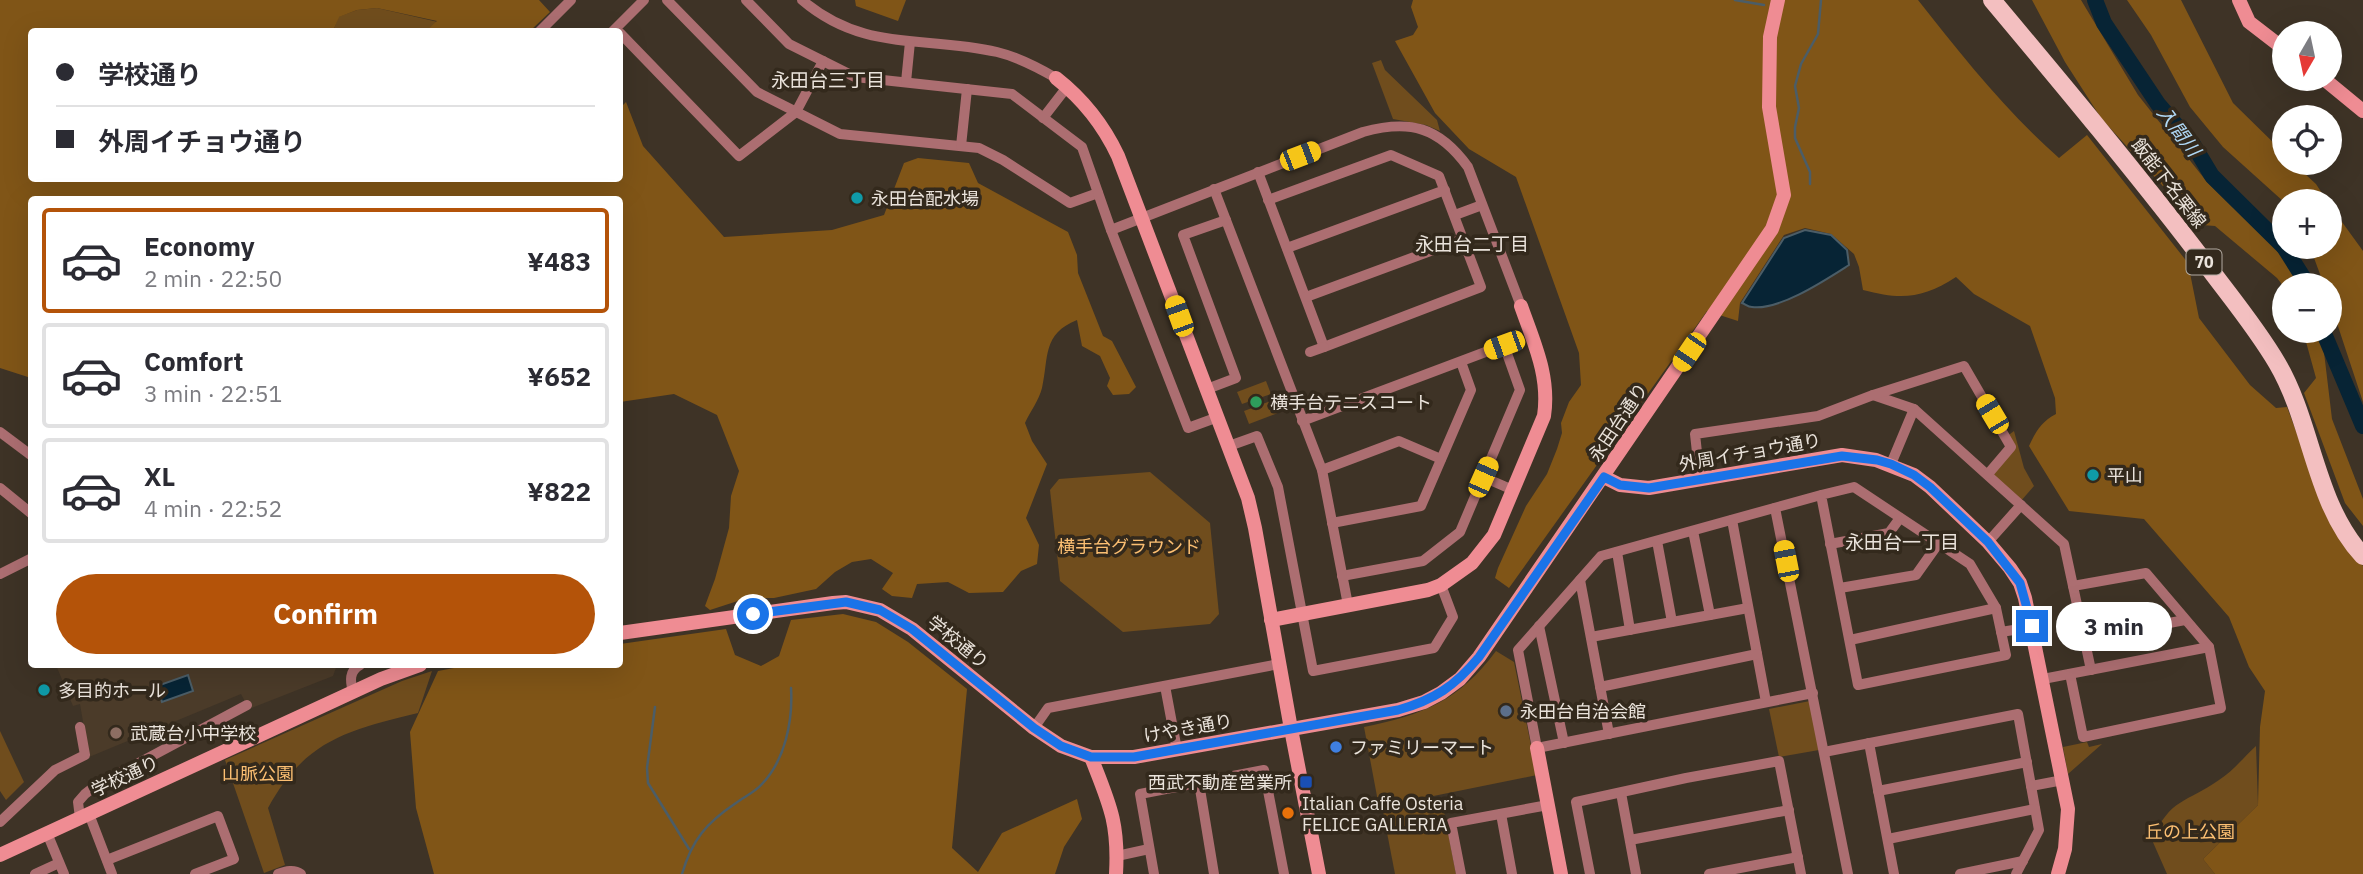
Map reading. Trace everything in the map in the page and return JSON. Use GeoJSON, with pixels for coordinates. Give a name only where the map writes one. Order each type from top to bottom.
{"type":"FeatureCollection","features":[{"type":"Feature","properties":{"kind":"main road","name":"飯能下名栗線"},"geometry":{"type":"LineString","coordinates":[[1992,0],[2158,202],[2264,342],[2289,387],[2332,508],[2342,529],[2363,556]]}},
{"type":"Feature","properties":{"kind":"street"},"geometry":{"type":"LineString","coordinates":[[543,28],[571,0]]}},
{"type":"Feature","properties":{"kind":"street"},"geometry":{"type":"LineString","coordinates":[[619,28],[644,0]]}},
{"type":"Feature","properties":{"kind":"street"},"geometry":{"type":"LineString","coordinates":[[667,0],[757,92],[840,134],[979,148],[1003,160],[1070,203],[1098,193]]}},
{"type":"Feature","properties":{"kind":"street"},"geometry":{"type":"LineString","coordinates":[[746,0],[789,44],[855,77],[1012,94],[1082,147],[1188,428],[1218,417]]}},
{"type":"Feature","properties":{"kind":"street"},"geometry":{"type":"LineString","coordinates":[[802,0],[816,13],[841,27],[882,39],[997,52],[1031,64],[1061,82],[1097,118],[1110,138],[1248,498],[1319,874]]}},
{"type":"Feature","properties":{"kind":"street","name":"永田台通り"},"geometry":{"type":"LineString","coordinates":[[1291,729],[1398,710],[1424,702],[1460,678],[1479,657],[1772,229],[1784,195],[1769,107],[1770,37],[1778,0]]}},
{"type":"Feature","properties":{"kind":"street"},"geometry":{"type":"LineString","coordinates":[[2239,0],[2249,22],[2272,40]]}},
{"type":"Feature","properties":{"kind":"street"},"geometry":{"type":"LineString","coordinates":[[623,38],[739,156],[796,112],[823,61]]}},
{"type":"Feature","properties":{"kind":"street"},"geometry":{"type":"LineString","coordinates":[[906,82],[910,42]]}},
{"type":"Feature","properties":{"kind":"street"},"geometry":{"type":"LineString","coordinates":[[1044,118],[1061,82]]}},
{"type":"Feature","properties":{"kind":"street"},"geometry":{"type":"LineString","coordinates":[[961,146],[967,89]]}},
{"type":"Feature","properties":{"kind":"street"},"geometry":{"type":"LineString","coordinates":[[2339,91],[2363,111]]}},
{"type":"Feature","properties":{"kind":"street"},"geometry":{"type":"LineString","coordinates":[[1111,229],[1363,132],[1398,125],[1413,126],[1436,136],[1456,151],[1468,167],[1545,373],[1546,401],[1539,431],[1494,535],[1466,568],[1441,585],[1428,590],[1271,620]]}},
{"type":"Feature","properties":{"kind":"street"},"geometry":{"type":"LineString","coordinates":[[1268,200],[1391,155],[1439,176],[1481,288],[1310,352]]}},
{"type":"Feature","properties":{"kind":"street"},"geometry":{"type":"LineString","coordinates":[[1258,172],[1324,347]]}},
{"type":"Feature","properties":{"kind":"street"},"geometry":{"type":"LineString","coordinates":[[1214,189],[1322,470],[1348,605]]}},
{"type":"Feature","properties":{"kind":"street"},"geometry":{"type":"LineString","coordinates":[[1287,248],[1445,191]]}},
{"type":"Feature","properties":{"kind":"street"},"geometry":{"type":"LineString","coordinates":[[1455,215],[1482,205]]}},
{"type":"Feature","properties":{"kind":"street"},"geometry":{"type":"LineString","coordinates":[[1207,389],[1236,378],[1183,235],[1226,219]]}},
{"type":"Feature","properties":{"kind":"street"},"geometry":{"type":"LineString","coordinates":[[1306,297],[1463,239]]}},
{"type":"Feature","properties":{"kind":"street"},"geometry":{"type":"LineString","coordinates":[[1303,421],[1504,345],[1520,390],[1460,532],[1423,561],[1342,576]]}},
{"type":"Feature","properties":{"kind":"street"},"geometry":{"type":"LineString","coordinates":[[1332,523],[1421,506],[1471,390],[1461,362]]}},
{"type":"Feature","properties":{"kind":"street"},"geometry":{"type":"LineString","coordinates":[[1700,480],[1695,434],[1818,416],[1964,366],[2011,447],[1988,474]]}},
{"type":"Feature","properties":{"kind":"street"},"geometry":{"type":"LineString","coordinates":[[1873,395],[1914,409],[2064,544],[2091,670]]}},
{"type":"Feature","properties":{"kind":"street"},"geometry":{"type":"LineString","coordinates":[[1891,464],[1914,409]]}},
{"type":"Feature","properties":{"kind":"street"},"geometry":{"type":"LineString","coordinates":[[0,432],[28,453]]}},
{"type":"Feature","properties":{"kind":"street"},"geometry":{"type":"LineString","coordinates":[[1229,446],[1257,436],[1278,487],[1313,671],[1434,648],[1453,617],[1441,585]]}},
{"type":"Feature","properties":{"kind":"street"},"geometry":{"type":"LineString","coordinates":[[1322,470],[1399,442],[1441,459]]}},
{"type":"Feature","properties":{"kind":"street","name":"外周イチョウ通り"},"geometry":{"type":"LineString","coordinates":[[1604,477],[1620,485],[1649,488],[1842,456],[1891,464],[1914,475],[1930,487],[1988,542],[2020,583],[2032,626],[2063,780],[2068,824],[2058,874]]}},
{"type":"Feature","properties":{"kind":"street"},"geometry":{"type":"LineString","coordinates":[[1483,477],[1513,490]]}},
{"type":"Feature","properties":{"kind":"street"},"geometry":{"type":"LineString","coordinates":[[1561,874],[1518,650],[1601,556],[1821,495],[1854,487],[1970,564],[1996,608],[2006,655],[1858,685],[1821,495]]}},
{"type":"Feature","properties":{"kind":"street"},"geometry":{"type":"LineString","coordinates":[[0,488],[28,511]]}},
{"type":"Feature","properties":{"kind":"street"},"geometry":{"type":"LineString","coordinates":[[1988,542],[2021,505]]}},
{"type":"Feature","properties":{"kind":"street"},"geometry":{"type":"LineString","coordinates":[[1775,508],[1848,874]]}},
{"type":"Feature","properties":{"kind":"street"},"geometry":{"type":"LineString","coordinates":[[1830,544],[1889,533],[1900,517]]}},
{"type":"Feature","properties":{"kind":"street"},"geometry":{"type":"LineString","coordinates":[[1732,520],[1766,702]]}},
{"type":"Feature","properties":{"kind":"street"},"geometry":{"type":"LineString","coordinates":[[1693,531],[1710,615]]}},
{"type":"Feature","properties":{"kind":"street"},"geometry":{"type":"LineString","coordinates":[[1657,541],[1672,622]]}},
{"type":"Feature","properties":{"kind":"street"},"geometry":{"type":"LineString","coordinates":[[1840,588],[1916,575],[1938,544]]}},
{"type":"Feature","properties":{"kind":"street"},"geometry":{"type":"LineString","coordinates":[[1617,552],[1630,630]]}},
{"type":"Feature","properties":{"kind":"street"},"geometry":{"type":"LineString","coordinates":[[0,574],[28,560]]}},
{"type":"Feature","properties":{"kind":"street"},"geometry":{"type":"LineString","coordinates":[[2070,674],[2083,737],[2221,708],[2209,647],[2146,573],[2073,586]]}},
{"type":"Feature","properties":{"kind":"street"},"geometry":{"type":"LineString","coordinates":[[1580,580],[1609,734]]}},
{"type":"Feature","properties":{"kind":"street","name":"学校通り"},"geometry":{"type":"LineString","coordinates":[[623,633],[833,603],[865,605],[880,610],[912,629],[1034,728],[1061,746],[1091,757]]}},
{"type":"Feature","properties":{"kind":"street"},"geometry":{"type":"LineString","coordinates":[[1591,637],[1748,608]]}},
{"type":"Feature","properties":{"kind":"street"},"geometry":{"type":"LineString","coordinates":[[1850,640],[1996,608]]}},
{"type":"Feature","properties":{"kind":"street"},"geometry":{"type":"LineString","coordinates":[[2084,639],[2185,620]]}},
{"type":"Feature","properties":{"kind":"street"},"geometry":{"type":"LineString","coordinates":[[1539,626],[1564,743]]}},
{"type":"Feature","properties":{"kind":"street"},"geometry":{"type":"LineString","coordinates":[[2001,632],[2032,626]]}},
{"type":"Feature","properties":{"kind":"street"},"geometry":{"type":"LineString","coordinates":[[2043,679],[2209,647]]}},
{"type":"Feature","properties":{"kind":"street"},"geometry":{"type":"LineString","coordinates":[[1600,687],[1757,654]]}},
{"type":"Feature","properties":{"kind":"street"},"geometry":{"type":"LineString","coordinates":[[1034,728],[1048,708],[1279,664]]}},
{"type":"Feature","properties":{"kind":"street"},"geometry":{"type":"LineString","coordinates":[[353,692],[350,680],[355,668]]}},
{"type":"Feature","properties":{"kind":"street","name":"学校通り"},"geometry":{"type":"LineString","coordinates":[[0,855],[353,692],[413,668]]}},
{"type":"Feature","properties":{"kind":"street"},"geometry":{"type":"LineString","coordinates":[[1165,686],[1177,750]]}},
{"type":"Feature","properties":{"kind":"street"},"geometry":{"type":"LineString","coordinates":[[1537,748],[1813,693]]}},
{"type":"Feature","properties":{"kind":"street"},"geometry":{"type":"LineString","coordinates":[[112,874],[78,803],[85,794],[247,705]]}},
{"type":"Feature","properties":{"kind":"street"},"geometry":{"type":"LineString","coordinates":[[1824,752],[2018,714],[2039,830],[2016,874]]}},
{"type":"Feature","properties":{"kind":"street"},"geometry":{"type":"LineString","coordinates":[[0,822],[55,770],[85,755],[80,727]]}},
{"type":"Feature","properties":{"kind":"street","name":"けやき通り"},"geometry":{"type":"LineString","coordinates":[[1091,757],[1118,758],[1177,750],[1291,729]]}},
{"type":"Feature","properties":{"kind":"street"},"geometry":{"type":"LineString","coordinates":[[1869,743],[1894,874]]}},
{"type":"Feature","properties":{"kind":"street"},"geometry":{"type":"LineString","coordinates":[[1091,757],[1112,809],[1117,832],[1116,874]]}},
{"type":"Feature","properties":{"kind":"street"},"geometry":{"type":"LineString","coordinates":[[1586,873],[1576,803],[1686,778],[1779,761],[1801,874]]}},
{"type":"Feature","properties":{"kind":"street"},"geometry":{"type":"LineString","coordinates":[[1878,791],[2027,762]]}},
{"type":"Feature","properties":{"kind":"street"},"geometry":{"type":"LineString","coordinates":[[1154,874],[1140,794],[1264,770],[1284,874]]}},
{"type":"Feature","properties":{"kind":"street"},"geometry":{"type":"LineString","coordinates":[[2031,786],[2063,780]]}},
{"type":"Feature","properties":{"kind":"street"},"geometry":{"type":"LineString","coordinates":[[1199,783],[1214,874]]}},
{"type":"Feature","properties":{"kind":"street"},"geometry":{"type":"LineString","coordinates":[[1620,793],[1636,874]]}},
{"type":"Feature","properties":{"kind":"street"},"geometry":{"type":"LineString","coordinates":[[1461,874],[1451,823],[1548,805]]}},
{"type":"Feature","properties":{"kind":"street"},"geometry":{"type":"LineString","coordinates":[[1888,839],[2035,809]]}},
{"type":"Feature","properties":{"kind":"street"},"geometry":{"type":"LineString","coordinates":[[1630,840],[1789,810]]}},
{"type":"Feature","properties":{"kind":"street"},"geometry":{"type":"LineString","coordinates":[[1501,814],[1511,874]]}},
{"type":"Feature","properties":{"kind":"street"},"geometry":{"type":"LineString","coordinates":[[107,860],[218,816],[234,859],[195,874]]}},
{"type":"Feature","properties":{"kind":"street"},"geometry":{"type":"LineString","coordinates":[[47,833],[64,874]]}},
{"type":"Feature","properties":{"kind":"street"},"geometry":{"type":"LineString","coordinates":[[1117,856],[1149,849]]}},
{"type":"Feature","properties":{"kind":"street"},"geometry":{"type":"LineString","coordinates":[[1709,874],[1798,858]]}},
{"type":"Feature","properties":{"kind":"street"},"geometry":{"type":"LineString","coordinates":[[1960,874],[2023,861]]}},
{"type":"Feature","properties":{"kind":"street"},"geometry":{"type":"LineString","coordinates":[[35,874],[59,863]]}},
{"type":"Feature","properties":{"kind":"street"},"geometry":{"type":"LineString","coordinates":[[278,874],[286,871],[301,874]]}},
{"type":"Feature","properties":{"kind":"shaded area"},"geometry":{"type":"Polygon","coordinates":[[[0,0],[539,0],[550,12],[533,28],[429,28],[437,21],[377,8],[357,10],[339,17],[334,28],[28,28],[28,182],[623,182],[623,105],[626,102],[643,146],[724,237],[832,230],[884,215],[904,163],[918,158],[969,163],[978,183],[1068,232],[1077,255],[1078,273],[1103,336],[1112,341],[1136,387],[1129,394],[1113,395],[1107,386],[1110,378],[1100,356],[1082,346],[1077,320],[1052,339],[1041,392],[1025,423],[1032,441],[1047,464],[1026,518],[1039,545],[1037,564],[1021,571],[1003,592],[969,593],[948,582],[917,584],[912,598],[892,596],[882,589],[893,573],[871,559],[852,562],[835,572],[816,589],[774,598],[747,598],[710,610],[705,606],[729,528],[731,496],[739,471],[717,415],[674,394],[623,402],[623,196],[28,196],[28,377],[0,368],[0,0]]]}},
{"type":"Feature","properties":{"kind":"shaded area"},"geometry":{"type":"Polygon","coordinates":[[[855,0],[906,0],[898,21],[856,6],[855,0]]]}},
{"type":"Feature","properties":{"kind":"shaded area"},"geometry":{"type":"Polygon","coordinates":[[[1413,0],[1918,0],[2003,102],[2059,158],[2087,135],[2188,263],[2199,318],[2250,385],[2276,408],[2287,407],[2330,523],[2363,566],[2363,874],[2215,874],[2203,859],[2258,805],[2260,727],[2265,691],[2249,667],[2229,617],[2144,519],[2069,511],[2029,446],[2039,427],[2056,414],[2055,398],[2030,326],[1974,294],[1956,277],[1932,290],[1911,296],[1863,290],[1854,254],[1831,234],[1805,228],[1784,235],[1740,303],[1738,321],[1707,311],[1509,588],[1495,578],[1526,506],[1547,474],[1562,433],[1561,423],[1569,402],[1581,385],[1579,353],[1516,177],[1469,149],[1435,113],[1395,41],[1413,35],[1418,27],[1411,7],[1413,0]]]}},
{"type":"Feature","properties":{"kind":"shaded area"},"geometry":{"type":"Polygon","coordinates":[[[2032,0],[2081,0],[2138,95],[2207,182],[2272,245],[2272,259],[2286,259],[2295,273],[2272,274],[2215,226],[2202,225],[2182,207],[2101,118],[2065,62],[2032,0]]]}},
{"type":"Feature","properties":{"kind":"shaded area"},"geometry":{"type":"Polygon","coordinates":[[[2127,0],[2181,0],[2233,103],[2272,141],[2272,175],[2306,175],[2319,189],[2272,189],[2272,191],[2223,147],[2190,107],[2151,35],[2127,0]]]}},
{"type":"Feature","properties":{"kind":"shaded area"},"geometry":{"type":"Polygon","coordinates":[[[2342,222],[2363,251],[2363,402],[2342,338],[2342,273],[2320,273],[2314,259],[2342,259],[2342,222]]]}},
{"type":"Feature","properties":{"kind":"shaded area"},"geometry":{"type":"Polygon","coordinates":[[[2306,343],[2323,344],[2332,419],[2363,499],[2363,526],[2345,503],[2304,393],[2316,378],[2306,343]]]}},
{"type":"Feature","properties":{"kind":"shaded area"},"geometry":{"type":"Polygon","coordinates":[[[843,614],[876,622],[908,642],[967,689],[952,848],[978,872],[1002,833],[1077,799],[1082,819],[1064,847],[1055,874],[434,874],[416,808],[410,732],[438,671],[454,668],[623,668],[623,644],[726,629],[735,655],[761,666],[779,656],[791,620],[843,614]]]}},
{"type":"Feature","properties":{"kind":"shaded area","name":"武蔵台小中学校"},"geometry":{"type":"Polygon","coordinates":[[[57,668],[336,668],[333,676],[249,709],[241,694],[89,757],[80,704],[73,706],[57,668]]]}},
{"type":"Feature","properties":{"kind":"green space"},"geometry":{"type":"Polygon","coordinates":[[[377,8],[438,22],[430,28],[334,28],[338,17],[357,10],[377,8]]]}},
{"type":"Feature","properties":{"kind":"green space"},"geometry":{"type":"Polygon","coordinates":[[[1381,60],[1385,70],[1437,120],[1440,131],[1426,125],[1393,119],[1372,63],[1381,60]]]}},
{"type":"Feature","properties":{"kind":"green space"},"geometry":{"type":"Polygon","coordinates":[[[1266,381],[1271,394],[1242,404],[1237,392],[1266,381]]]}},
{"type":"Feature","properties":{"kind":"green space"},"geometry":{"type":"Polygon","coordinates":[[[1273,400],[1278,413],[1249,424],[1244,411],[1273,400]]]}},
{"type":"Feature","properties":{"kind":"green space"},"geometry":{"type":"Polygon","coordinates":[[[2014,431],[2024,468],[2034,486],[2020,502],[1988,474],[2011,448],[2006,437],[2014,431]]]}},
{"type":"Feature","properties":{"kind":"green space","name":"横手台グラウンド"},"geometry":{"type":"Polygon","coordinates":[[[1150,472],[1210,523],[1219,614],[1210,624],[1123,632],[1060,581],[1050,490],[1059,479],[1150,472]]]}},
{"type":"Feature","properties":{"kind":"green space"},"geometry":{"type":"Polygon","coordinates":[[[1496,651],[1514,662],[1537,775],[1379,807],[1364,727],[1404,717],[1439,703],[1468,682],[1496,651]]]}},
{"type":"Feature","properties":{"kind":"green space","name":"山脈公園"},"geometry":{"type":"Polygon","coordinates":[[[432,671],[418,713],[370,725],[331,741],[297,767],[282,785],[268,808],[285,865],[264,873],[225,760],[402,681],[432,671]]]}},
{"type":"Feature","properties":{"kind":"green space"},"geometry":{"type":"Polygon","coordinates":[[[1810,701],[1819,750],[1779,757],[1769,709],[1810,701]]]}},
{"type":"Feature","properties":{"kind":"green space"},"geometry":{"type":"Polygon","coordinates":[[[0,731],[24,782],[6,800],[0,791],[0,731]]]}},
{"type":"Feature","properties":{"kind":"green space"},"geometry":{"type":"Polygon","coordinates":[[[2087,742],[2089,747],[2102,744],[2068,774],[2063,747],[2087,742]]]}},
{"type":"Feature","properties":{"kind":"green space","name":"丘の上公園"},"geometry":{"type":"Polygon","coordinates":[[[2256,746],[2258,805],[2203,859],[2215,874],[2167,874],[2152,840],[2165,816],[2180,803],[2224,776],[2256,746]]]}},
{"type":"Feature","properties":{"kind":"green space"},"geometry":{"type":"Polygon","coordinates":[[[1442,801],[1456,874],[1395,874],[1383,812],[1442,801]]]}},
{"type":"Feature","properties":{"kind":"water"},"geometry":{"type":"Polygon","coordinates":[[[1805,230],[1831,235],[1847,250],[1849,265],[1802,293],[1775,304],[1752,307],[1742,303],[1784,238],[1805,230]]]}},
{"type":"Feature","properties":{"kind":"water"},"geometry":{"type":"Polygon","coordinates":[[[188,675],[193,691],[162,702],[157,686],[188,675]]]}},
{"type":"Feature","properties":{"kind":"waterway"},"geometry":{"type":"LineString","coordinates":[[1735,0],[1764,5]]}},
{"type":"Feature","properties":{"kind":"waterway"},"geometry":{"type":"LineString","coordinates":[[1810,184],[1810,172],[1795,138],[1799,108],[1795,86],[1801,64],[1818,34],[1821,0]]}},
{"type":"Feature","properties":{"kind":"waterway","name":"入間川"},"geometry":{"type":"LineString","coordinates":[[2095,0],[2104,23],[2158,104],[2194,146],[2212,176],[2272,235]]}},
{"type":"Feature","properties":{"kind":"waterway","name":"入間川"},"geometry":{"type":"LineString","coordinates":[[2292,259],[2300,273]]}},
{"type":"Feature","properties":{"kind":"waterway","name":"入間川"},"geometry":{"type":"LineString","coordinates":[[2328,343],[2363,426]]}},
{"type":"Feature","properties":{"kind":"waterway"},"geometry":{"type":"LineString","coordinates":[[682,874],[690,851],[708,825],[759,787],[777,764],[789,727],[791,688]]}},
{"type":"Feature","properties":{"kind":"waterway"},"geometry":{"type":"LineString","coordinates":[[655,707],[647,768],[648,783],[689,849]]}},
{"type":"Feature","properties":{"kind":"place","name":"永田台配水場"},"geometry":{"type":"Point","coordinates":[857,198]}},
{"type":"Feature","properties":{"kind":"place","name":"横手台テニスコート"},"geometry":{"type":"Point","coordinates":[1256,402]}},
{"type":"Feature","properties":{"kind":"place","name":"平山"},"geometry":{"type":"Point","coordinates":[2093,475]}},
{"type":"Feature","properties":{"kind":"place","name":"多目的ホール"},"geometry":{"type":"Point","coordinates":[44,690]}},
{"type":"Feature","properties":{"kind":"place","name":"永田台自治会館"},"geometry":{"type":"Point","coordinates":[1506,711]}},
{"type":"Feature","properties":{"kind":"place","name":"武蔵台小中学校"},"geometry":{"type":"Point","coordinates":[116,733]}},
{"type":"Feature","properties":{"kind":"place","name":"ファミリーマート"},"geometry":{"type":"Point","coordinates":[1336,747]}},
{"type":"Feature","properties":{"kind":"place","name":"西武不動産営業所"},"geometry":{"type":"Point","coordinates":[1306,782]}},
{"type":"Feature","properties":{"kind":"place","name":"Italian Caffe Osteria FELICE GALLERIA"},"geometry":{"type":"Point","coordinates":[1288,813]}},
{"type":"Feature","properties":{"kind":"district","name":"永田台三丁目"},"geometry":{"type":"Point","coordinates":[828,80]}},
{"type":"Feature","properties":{"kind":"district","name":"永田台二丁目"},"geometry":{"type":"Point","coordinates":[1472,244]}},
{"type":"Feature","properties":{"kind":"district","name":"永田台一丁目"},"geometry":{"type":"Point","coordinates":[1902,542]}},
{"type":"Feature","properties":{"kind":"route"},"geometry":{"type":"LineString","coordinates":[[753,614],[846,602],[880,610],[912,629],[1034,728],[1061,746],[1091,757],[1134,757],[1360,718],[1424,702],[1441,693],[1460,678],[1479,657],[1604,477],[1620,485],[1664,487],[1842,456],[1891,464],[1914,475],[1930,487],[1988,542],[2010,568],[2020,583],[2032,626]]}}]}
